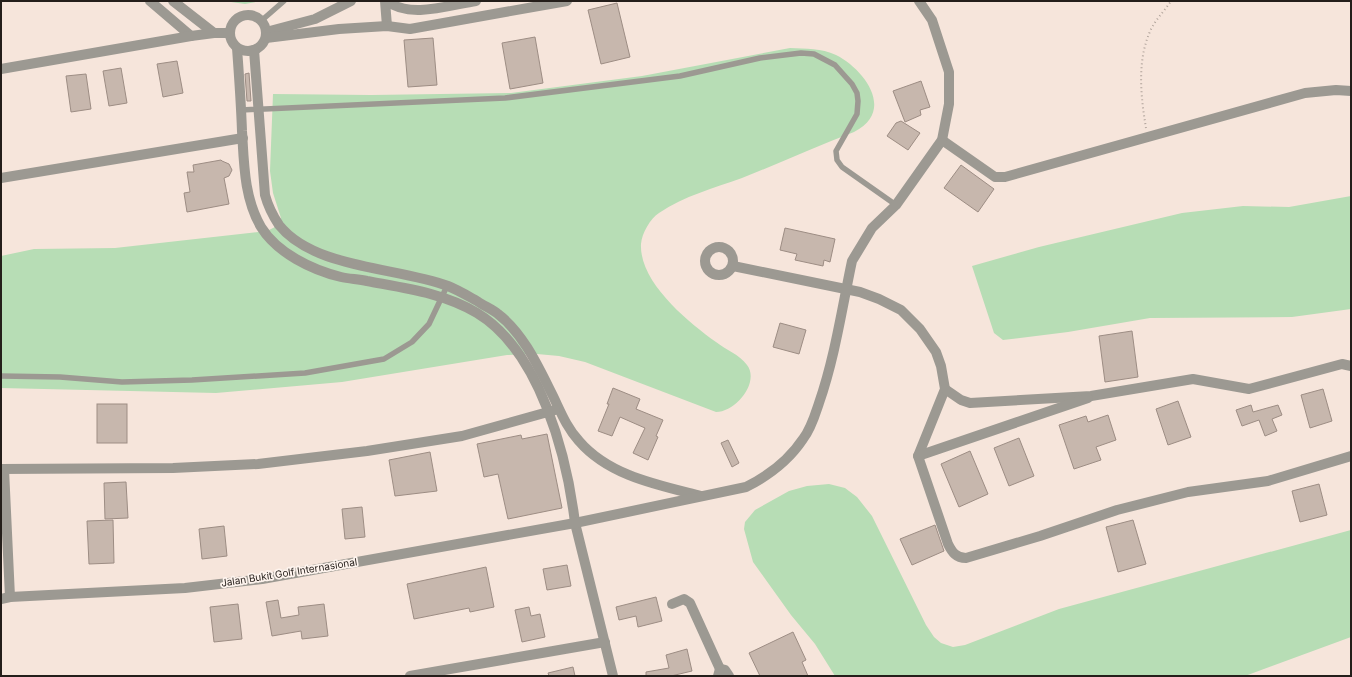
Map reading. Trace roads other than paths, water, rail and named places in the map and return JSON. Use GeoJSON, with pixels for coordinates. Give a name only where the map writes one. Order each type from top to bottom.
{"type":"FeatureCollection","features":[{"type":"Feature","properties":{"kind":"street"},"geometry":{"type":"LineString","coordinates":[[150,1],[191,36]]}},
{"type":"Feature","properties":{"kind":"street"},"geometry":{"type":"LineString","coordinates":[[173,1],[214,33]]}},
{"type":"Feature","properties":{"kind":"street"},"geometry":{"type":"LineString","coordinates":[[266,35],[261,21],[256,17],[244,15],[234,21],[230,33],[233,44],[237,48],[248,51],[254,50],[259,47],[266,35],[315,19],[351,1]]}},
{"type":"Feature","properties":{"kind":"street"},"geometry":{"type":"LineString","coordinates":[[386,1],[387,26]]}},
{"type":"Feature","properties":{"kind":"street"},"geometry":{"type":"LineString","coordinates":[[386,1],[392,6],[404,10],[417,10],[476,1]]}},
{"type":"Feature","properties":{"kind":"street"},"geometry":{"type":"LineString","coordinates":[[266,35],[387,26],[410,29],[567,1]]}},
{"type":"Feature","properties":{"kind":"street"},"geometry":{"type":"LineString","coordinates":[[919,1],[932,20],[949,72],[950,104],[942,140],[995,177],[999,178],[1305,93],[1336,90],[1351,91]]}},
{"type":"Feature","properties":{"kind":"street"},"geometry":{"type":"LineString","coordinates":[[1,69],[191,36],[214,33],[230,33]]}},
{"type":"Feature","properties":{"kind":"street"},"geometry":{"type":"LineString","coordinates":[[237,48],[246,180],[252,208],[262,228],[276,245],[295,258],[341,277],[443,297],[478,314],[509,341],[554,410],[579,442],[607,465],[659,485],[703,496]]}},
{"type":"Feature","properties":{"kind":"street"},"geometry":{"type":"LineString","coordinates":[[254,50],[264,195],[270,209],[280,225],[292,237],[332,259],[447,286],[467,295],[498,314],[520,338],[542,373],[554,410],[575,523],[613,676]]}},
{"type":"Feature","properties":{"kind":"street"},"geometry":{"type":"LineString","coordinates":[[1,178],[243,138]]}},
{"type":"Feature","properties":{"kind":"street","name":"Jalan Bukit Golf Internasional"},"geometry":{"type":"LineString","coordinates":[[5,598],[185,588],[262,579],[575,523],[746,487],[763,478],[783,462],[804,439],[829,374],[852,261],[859,246],[872,228],[896,205],[942,140]]}},
{"type":"Feature","properties":{"kind":"street"},"geometry":{"type":"LineString","coordinates":[[732,266],[846,288],[879,299],[901,310],[920,329],[936,352],[941,366],[945,389],[918,456],[948,544],[955,555],[966,558],[1040,536],[1117,510],[1188,492],[1268,481],[1351,456]]}},
{"type":"Feature","properties":{"kind":"street"},"geometry":{"type":"LineString","coordinates":[[945,389],[961,400],[970,403],[1091,396],[1193,379],[1249,389],[1342,364],[1351,366]]}},
{"type":"Feature","properties":{"kind":"street"},"geometry":{"type":"LineString","coordinates":[[918,456],[1082,402],[1091,396]]}},
{"type":"Feature","properties":{"kind":"street"},"geometry":{"type":"LineString","coordinates":[[5,598],[3,469],[173,468],[266,463],[367,451],[462,436],[554,410]]}},
{"type":"Feature","properties":{"kind":"street"},"geometry":{"type":"LineString","coordinates":[[672,604],[684,599],[690,603],[719,672],[725,670],[729,676]]}},
{"type":"Feature","properties":{"kind":"street"},"geometry":{"type":"LineString","coordinates":[[410,676],[605,642]]}},
{"type":"Feature","properties":{"kind":"lane"},"geometry":{"type":"LineString","coordinates":[[261,21],[284,1]]}},
{"type":"Feature","properties":{"kind":"lane"},"geometry":{"type":"LineString","coordinates":[[241,110],[505,98],[680,76],[760,58],[801,53],[814,54],[835,65],[846,76],[852,84],[858,101],[857,114],[836,151],[837,160],[842,167],[896,205]]}},
{"type":"Feature","properties":{"kind":"lane"},"geometry":{"type":"LineString","coordinates":[[1,376],[60,377],[122,382],[192,380],[305,374],[384,359],[412,342],[429,324],[447,286]]}}]}
